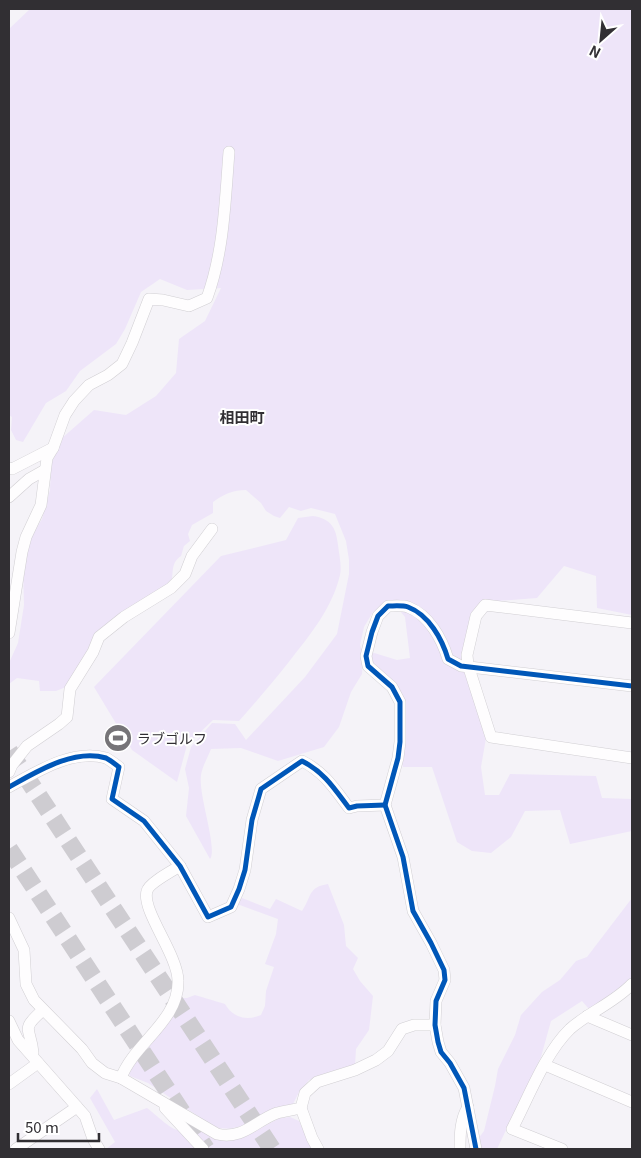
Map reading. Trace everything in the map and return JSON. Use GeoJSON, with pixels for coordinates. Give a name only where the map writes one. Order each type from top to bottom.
{"type":"FeatureCollection","features":[{"type":"Feature","properties":{"kind":"street"},"geometry":{"type":"LineString","coordinates":[[9,633],[22,552],[26,537],[40,505],[47,458],[53,448],[65,415],[74,400],[89,385],[108,375],[122,364],[149,299],[189,306],[207,298],[222,245],[229,152]]}},
{"type":"Feature","properties":{"kind":"street"},"geometry":{"type":"LineString","coordinates":[[9,468],[53,448]]}},
{"type":"Feature","properties":{"kind":"street"},"geometry":{"type":"LineString","coordinates":[[9,497],[29,478],[45,470]]}},
{"type":"Feature","properties":{"kind":"street"},"geometry":{"type":"LineString","coordinates":[[9,772],[12,765],[27,746],[59,724],[67,716],[70,688],[93,652],[99,637],[124,617],[171,588],[185,574],[192,556],[212,529]]}},
{"type":"Feature","properties":{"kind":"street"},"geometry":{"type":"LineString","coordinates":[[632,623],[485,604],[476,616],[467,655],[468,666],[491,737],[632,758]]}},
{"type":"Feature","properties":{"kind":"street"},"geometry":{"type":"LineString","coordinates":[[476,1149],[464,1088],[450,1063],[441,1052],[438,1042],[435,1025],[436,1001],[445,980],[444,970],[413,911],[403,858],[386,805],[398,758],[400,702],[392,687],[368,666],[366,656],[378,616],[388,606],[406,606],[414,610],[441,638],[448,659],[461,666],[632,686]]}},
{"type":"Feature","properties":{"kind":"street"},"geometry":{"type":"LineString","coordinates":[[9,786],[46,767],[72,757],[107,758],[119,767],[112,799],[144,821],[180,866],[208,918],[232,907],[245,870],[252,820],[261,789],[302,761],[316,768],[334,787],[349,808],[386,805]]}},
{"type":"Feature","properties":{"kind":"street"},"geometry":{"type":"LineString","coordinates":[[121,1078],[126,1066],[162,1023],[177,996],[178,979],[175,961],[148,905],[147,892],[152,885],[180,866]]}},
{"type":"Feature","properties":{"kind":"street"},"geometry":{"type":"LineString","coordinates":[[9,918],[24,950],[26,984],[34,1000],[82,1048],[92,1063],[100,1070],[121,1078],[212,1131],[224,1135],[239,1134],[276,1113],[301,1108]]}},
{"type":"Feature","properties":{"kind":"street"},"geometry":{"type":"LineString","coordinates":[[555,1148],[512,1129],[557,1044],[570,1029],[615,999],[632,984]]}},
{"type":"Feature","properties":{"kind":"street"},"geometry":{"type":"LineString","coordinates":[[35,1058],[27,1032],[29,1022],[43,1010]]}},
{"type":"Feature","properties":{"kind":"street"},"geometry":{"type":"LineString","coordinates":[[587,1016],[632,1035]]}},
{"type":"Feature","properties":{"kind":"street"},"geometry":{"type":"LineString","coordinates":[[9,1021],[18,1040],[85,1116],[93,1139],[100,1149]]}},
{"type":"Feature","properties":{"kind":"street"},"geometry":{"type":"LineString","coordinates":[[318,1149],[301,1108],[305,1093],[317,1082],[354,1070],[376,1060],[388,1051],[402,1029],[414,1025],[435,1025]]}},
{"type":"Feature","properties":{"kind":"street"},"geometry":{"type":"LineString","coordinates":[[9,1084],[35,1058]]}},
{"type":"Feature","properties":{"kind":"street"},"geometry":{"type":"LineString","coordinates":[[545,1065],[632,1102]]}},
{"type":"Feature","properties":{"kind":"street"},"geometry":{"type":"LineString","coordinates":[[156,1098],[203,1149]]}},
{"type":"Feature","properties":{"kind":"street"},"geometry":{"type":"LineString","coordinates":[[460,1149],[460,1135],[465,1112],[469,1106]]}},
{"type":"Feature","properties":{"kind":"street"},"geometry":{"type":"LineString","coordinates":[[16,1149],[77,1107]]}},
{"type":"Feature","properties":{"kind":"shaded area"},"geometry":{"type":"Polygon","coordinates":[[[30,9],[632,9],[632,615],[597,608],[596,576],[564,566],[537,598],[483,602],[463,653],[486,738],[481,767],[485,795],[499,795],[510,774],[596,776],[602,798],[632,799],[632,831],[570,844],[560,810],[525,811],[511,837],[491,853],[472,851],[457,842],[432,767],[403,767],[404,703],[370,662],[371,652],[397,660],[410,658],[405,617],[400,611],[382,607],[373,612],[364,627],[360,645],[363,655],[362,674],[351,692],[339,727],[324,747],[278,761],[241,748],[211,749],[201,775],[202,795],[212,844],[210,859],[186,816],[189,788],[185,769],[191,747],[212,723],[235,724],[246,740],[305,677],[337,634],[349,574],[346,541],[335,514],[311,508],[301,511],[289,507],[280,518],[266,511],[261,503],[246,490],[229,493],[213,502],[213,513],[192,525],[188,534],[190,541],[184,546],[181,556],[175,563],[170,586],[88,651],[66,687],[56,691],[40,691],[39,681],[17,678],[9,684],[9,663],[18,643],[24,605],[23,568],[31,537],[42,519],[50,490],[51,465],[61,439],[94,410],[126,415],[156,396],[176,373],[179,339],[205,321],[221,288],[187,290],[160,279],[141,292],[125,329],[116,344],[80,371],[66,391],[46,403],[23,442],[16,440],[11,430],[12,417],[9,415],[9,29],[30,9]]]}},
{"type":"Feature","properties":{"kind":"shaded area"},"geometry":{"type":"Polygon","coordinates":[[[313,516],[324,519],[332,525],[337,539],[340,560],[340,575],[326,611],[304,643],[239,721],[213,720],[187,745],[177,782],[132,750],[94,687],[221,556],[286,540],[298,518],[313,516]]]}},
{"type":"Feature","properties":{"kind":"shaded area"},"geometry":{"type":"Polygon","coordinates":[[[328,884],[344,925],[346,946],[358,958],[353,969],[360,981],[373,996],[369,1030],[356,1049],[355,1066],[309,1080],[299,1092],[293,1104],[253,1122],[232,1128],[213,1126],[148,1083],[130,1076],[128,1071],[180,998],[195,995],[225,1004],[228,1009],[241,1017],[251,1018],[261,1015],[265,1006],[266,991],[274,967],[265,964],[276,934],[278,919],[237,904],[242,898],[270,909],[276,899],[302,911],[311,893],[317,887],[328,884]]]}},
{"type":"Feature","properties":{"kind":"shaded area"},"geometry":{"type":"Polygon","coordinates":[[[632,898],[632,984],[589,1009],[582,1001],[551,1021],[541,1057],[497,1149],[479,1149],[478,1139],[484,1131],[498,1069],[515,1035],[521,1015],[542,992],[560,980],[576,961],[587,957],[632,898]]]}},
{"type":"Feature","properties":{"kind":"shaded area"},"geometry":{"type":"Polygon","coordinates":[[[97,1089],[114,1120],[147,1108],[176,1130],[181,1130],[195,1124],[202,1130],[259,1129],[280,1118],[290,1117],[299,1121],[313,1149],[106,1149],[115,1142],[90,1098],[97,1089]]]}},
{"type":"Feature","properties":{"kind":"tunnel"},"geometry":{"type":"LineString","coordinates":[[9,751],[272,1149]]}},
{"type":"Feature","properties":{"kind":"tunnel"},"geometry":{"type":"LineString","coordinates":[[9,849],[206,1149]]}},
{"type":"Feature","properties":{"kind":"cycle path"},"geometry":{"type":"LineString","coordinates":[[476,1149],[464,1088],[450,1063],[441,1052],[438,1042],[435,1025],[436,1001],[445,980],[444,970],[413,911],[403,857],[385,805],[398,758],[400,702],[392,687],[368,666],[366,656],[372,632],[378,616],[388,606],[406,606],[416,611],[434,628],[448,659],[461,666],[632,686]]}},
{"type":"Feature","properties":{"kind":"cycle path"},"geometry":{"type":"LineString","coordinates":[[9,787],[43,769],[68,759],[81,756],[106,758],[119,767],[112,799],[144,821],[180,866],[208,917],[231,907],[239,889],[245,870],[252,820],[261,789],[302,761],[323,775],[349,808],[385,805]]}},
{"type":"Feature","properties":{"kind":"place","name":"ラブゴルフ"},"geometry":{"type":"Point","coordinates":[118,738]}},
{"type":"Feature","properties":{"kind":"district","name":"相田町"},"geometry":{"type":"Point","coordinates":[242,416]}}]}
